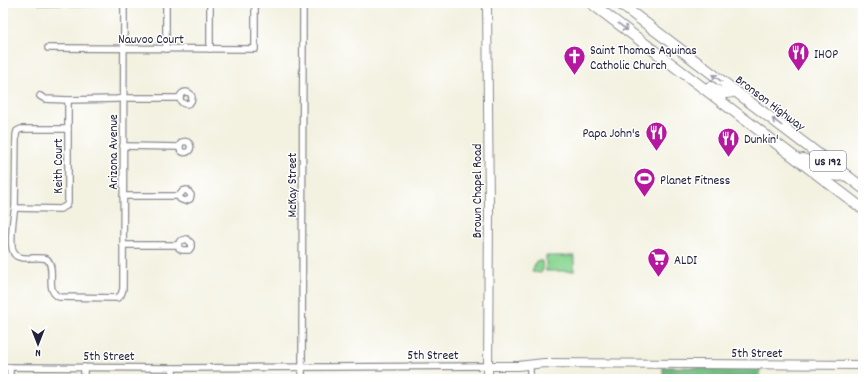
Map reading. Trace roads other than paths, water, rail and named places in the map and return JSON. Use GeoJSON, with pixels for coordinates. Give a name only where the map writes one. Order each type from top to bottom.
{"type":"FeatureCollection","features":[{"type":"Feature","properties":{"kind":"highway","name":"US 192"},"geometry":{"type":"LineString","coordinates":[[592,3],[863,209]]}},
{"type":"Feature","properties":{"kind":"highway","name":"Bronson Highway"},"geometry":{"type":"LineString","coordinates":[[619,3],[863,188]]}},
{"type":"Feature","properties":{"kind":"highway"},"geometry":{"type":"LineString","coordinates":[[678,69],[689,71],[719,92],[728,94],[736,91]]}},
{"type":"Feature","properties":{"kind":"highway"},"geometry":{"type":"LineString","coordinates":[[724,104],[739,102],[760,110]]}},
{"type":"Feature","properties":{"kind":"highway"},"geometry":{"type":"LineString","coordinates":[[793,156],[815,163],[829,174],[835,176],[846,174]]}},
{"type":"Feature","properties":{"kind":"street"},"geometry":{"type":"LineString","coordinates":[[41,4],[98,3]]}},
{"type":"Feature","properties":{"kind":"street","name":"Arizona Avenue"},"geometry":{"type":"LineString","coordinates":[[15,208],[12,217],[12,251],[15,256],[21,258],[37,257],[47,259],[51,264],[51,289],[56,295],[63,297],[117,298],[121,295],[123,289],[124,3]]}},
{"type":"Feature","properties":{"kind":"street"},"geometry":{"type":"LineString","coordinates":[[166,3],[166,49]]}},
{"type":"Feature","properties":{"kind":"street"},"geometry":{"type":"LineString","coordinates":[[210,3],[210,49]]}},
{"type":"Feature","properties":{"kind":"street","name":"Nauvoo Court"},"geometry":{"type":"LineString","coordinates":[[48,48],[254,49],[254,3]]}},
{"type":"Feature","properties":{"kind":"street","name":"McKay Street"},"geometry":{"type":"LineString","coordinates":[[302,379],[303,3]]}},
{"type":"Feature","properties":{"kind":"street","name":"Brown Chapel Road"},"geometry":{"type":"LineString","coordinates":[[487,3],[489,206],[488,379]]}},
{"type":"Feature","properties":{"kind":"street"},"geometry":{"type":"LineString","coordinates":[[40,96],[45,99],[68,100],[180,98]]}},
{"type":"Feature","properties":{"kind":"street"},"geometry":{"type":"LineString","coordinates":[[68,100],[68,130]]}},
{"type":"Feature","properties":{"kind":"street","name":"Keith Court"},"geometry":{"type":"LineString","coordinates":[[21,129],[68,130],[68,202],[66,206],[60,209],[15,208],[16,135],[18,131],[21,129]]}},
{"type":"Feature","properties":{"kind":"street"},"geometry":{"type":"LineString","coordinates":[[123,146],[180,147]]}},
{"type":"Feature","properties":{"kind":"street"},"geometry":{"type":"LineString","coordinates":[[123,196],[179,196]]}},
{"type":"Feature","properties":{"kind":"street"},"geometry":{"type":"LineString","coordinates":[[123,245],[178,245]]}},
{"type":"Feature","properties":{"kind":"street"},"geometry":{"type":"LineString","coordinates":[[530,364],[530,379]]}},
{"type":"Feature","properties":{"kind":"street","name":"5th Street"},"geometry":{"type":"LineString","coordinates":[[3,367],[173,368],[488,366],[530,364],[863,365]]}},
{"type":"Feature","properties":{"kind":"street"},"geometry":{"type":"LineString","coordinates":[[10,367],[10,379]]}},
{"type":"Feature","properties":{"kind":"street"},"geometry":{"type":"LineString","coordinates":[[84,367],[84,379]]}},
{"type":"Feature","properties":{"kind":"street"},"geometry":{"type":"LineString","coordinates":[[173,368],[173,379]]}},
{"type":"Feature","properties":{"kind":"place","name":"IHOP"},"geometry":{"type":"Point","coordinates":[798,72]}},
{"type":"Feature","properties":{"kind":"place","name":"Saint Thomas Aquinas Catholic Church"},"geometry":{"type":"Point","coordinates":[574,76]}},
{"type":"Feature","properties":{"kind":"place","name":"Papa John's"},"geometry":{"type":"Point","coordinates":[656,152]}},
{"type":"Feature","properties":{"kind":"place","name":"Dunkin'"},"geometry":{"type":"Point","coordinates":[728,158]}},
{"type":"Feature","properties":{"kind":"place","name":"Planet Fitness"},"geometry":{"type":"Point","coordinates":[644,198]}},
{"type":"Feature","properties":{"kind":"place","name":"ALDI"},"geometry":{"type":"Point","coordinates":[658,278]}}]}
